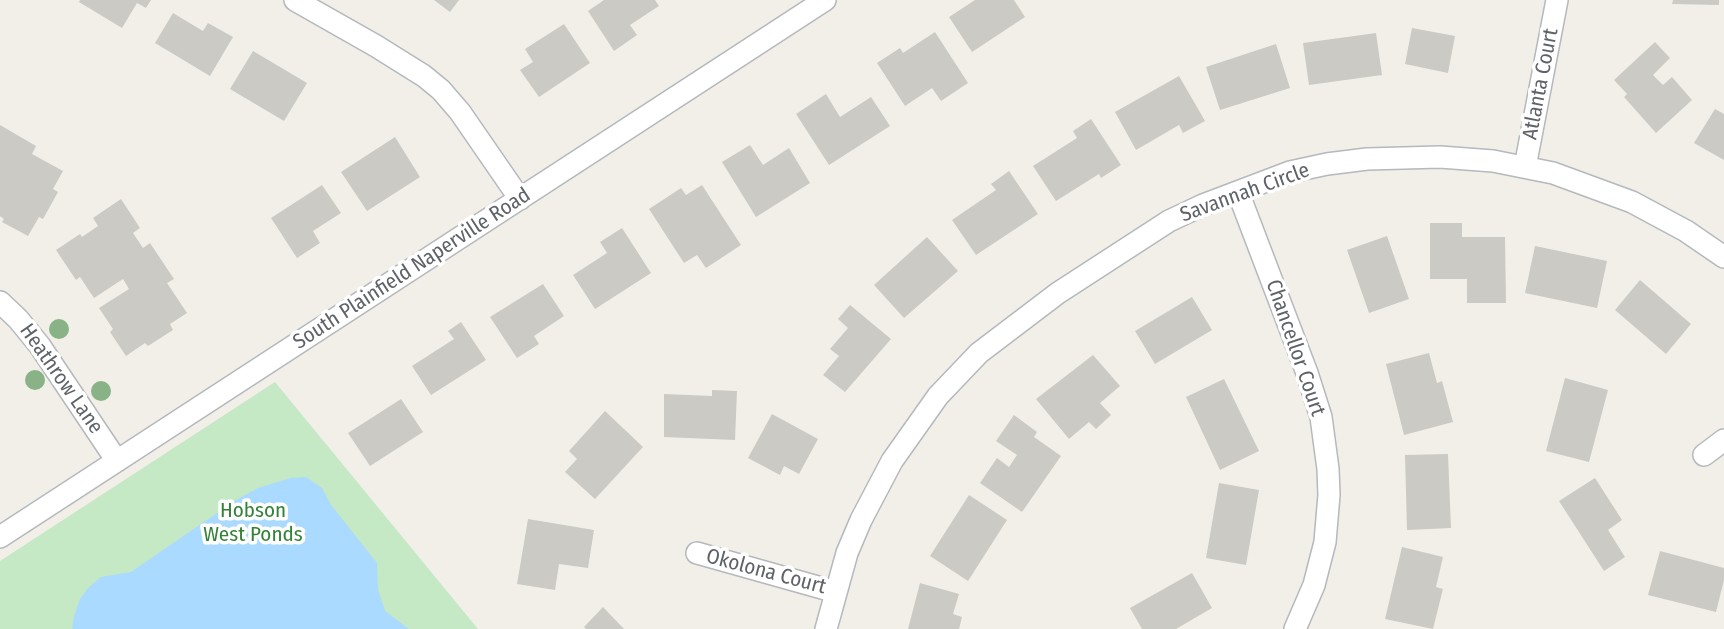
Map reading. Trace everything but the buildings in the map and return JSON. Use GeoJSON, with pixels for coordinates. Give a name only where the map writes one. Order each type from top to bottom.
{"type":"FeatureCollection","features":[{"type":"Feature","properties":{"kind":"street","name":"South Plainfield Naperville Road"},"geometry":{"type":"LineString","coordinates":[[0,537],[825,0]]}},
{"type":"Feature","properties":{"kind":"street","name":"Atlanta Court"},"geometry":{"type":"LineString","coordinates":[[1525,167],[1558,0]]}},
{"type":"Feature","properties":{"kind":"street"},"geometry":{"type":"LineString","coordinates":[[300,1],[424,76],[441,90],[460,112],[520,199]]}},
{"type":"Feature","properties":{"kind":"street","name":"Savannah Circle"},"geometry":{"type":"LineString","coordinates":[[827,629],[847,553],[861,520],[892,461],[938,396],[979,354],[1058,293],[1170,221],[1203,205],[1290,173],[1367,159],[1440,157],[1493,161],[1553,173],[1632,202],[1686,231],[1724,257]]}},
{"type":"Feature","properties":{"kind":"street","name":"Chancellor Court"},"geometry":{"type":"LineString","coordinates":[[1238,192],[1307,373],[1321,417],[1328,468],[1325,542],[1314,585],[1295,629]]}},
{"type":"Feature","properties":{"kind":"street","name":"Heathrow Lane"},"geometry":{"type":"LineString","coordinates":[[0,302],[40,346],[117,461]]}},
{"type":"Feature","properties":{"kind":"street"},"geometry":{"type":"LineString","coordinates":[[1704,455],[1724,440]]}},
{"type":"Feature","properties":{"kind":"street","name":"Okolona Court"},"geometry":{"type":"LineString","coordinates":[[696,553],[836,592]]}},
{"type":"Feature","properties":{"kind":"green space","name":"Hobson West Ponds"},"geometry":{"type":"Polygon","coordinates":[[[275,382],[478,629],[0,629],[0,561],[275,382]]]}},
{"type":"Feature","properties":{"kind":"water"},"geometry":{"type":"Polygon","coordinates":[[[306,477],[322,488],[331,505],[377,563],[378,589],[385,611],[409,629],[72,629],[80,599],[101,577],[131,572],[236,500],[258,488],[291,478],[306,477]]]}}]}
